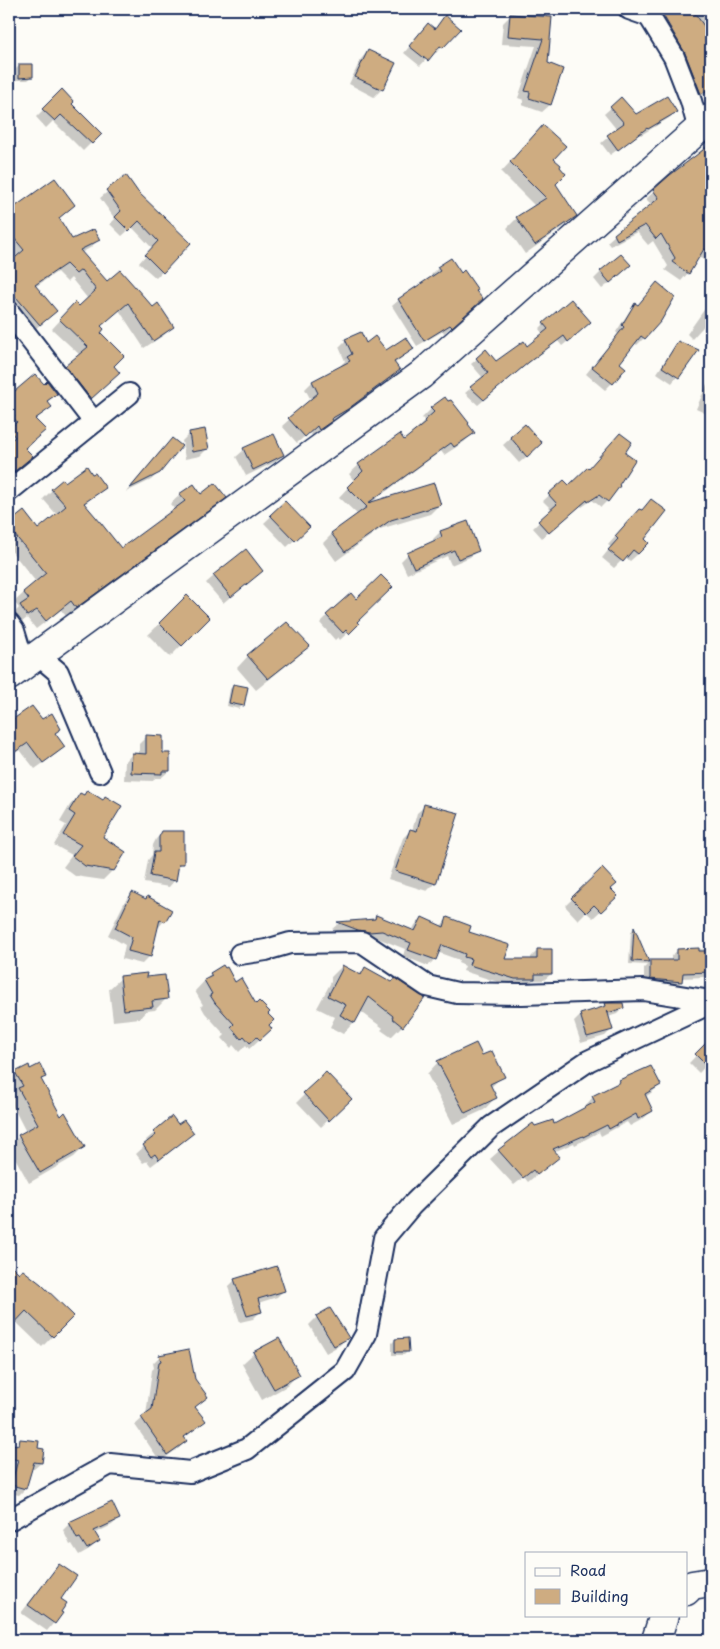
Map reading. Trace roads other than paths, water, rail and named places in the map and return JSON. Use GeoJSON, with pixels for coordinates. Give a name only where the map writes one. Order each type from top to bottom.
{"type":"FeatureCollection","features":[{"type":"Feature","properties":{"kind":"street"},"geometry":{"type":"LineString","coordinates":[[24,665],[421,375],[705,124],[691,101],[674,57],[651,12],[629,9]]}},
{"type":"Feature","properties":{"kind":"street"},"geometry":{"type":"LineString","coordinates":[[9,312],[94,422]]}},
{"type":"Feature","properties":{"kind":"street"},"geometry":{"type":"LineString","coordinates":[[9,491],[130,394]]}},
{"type":"Feature","properties":{"kind":"street"},"geometry":{"type":"LineString","coordinates":[[9,624],[14,631],[24,665]]}},
{"type":"Feature","properties":{"kind":"street"},"geometry":{"type":"LineString","coordinates":[[24,665],[58,672],[100,772]]}},
{"type":"Feature","properties":{"kind":"street"},"geometry":{"type":"LineString","coordinates":[[240,954],[266,950],[290,943],[362,942],[427,986],[457,993],[522,994],[643,990],[711,1002]]}},
{"type":"Feature","properties":{"kind":"street"},"geometry":{"type":"LineString","coordinates":[[9,1520],[110,1464],[190,1472],[247,1449],[345,1371],[366,1334],[384,1238],[411,1206],[491,1127],[588,1061],[711,1002]]}},
{"type":"Feature","properties":{"kind":"street"},"geometry":{"type":"LineString","coordinates":[[688,1589],[692,1585],[711,1582]]}},
{"type":"Feature","properties":{"kind":"street"},"geometry":{"type":"LineString","coordinates":[[656,1640],[664,1616]]}}]}
